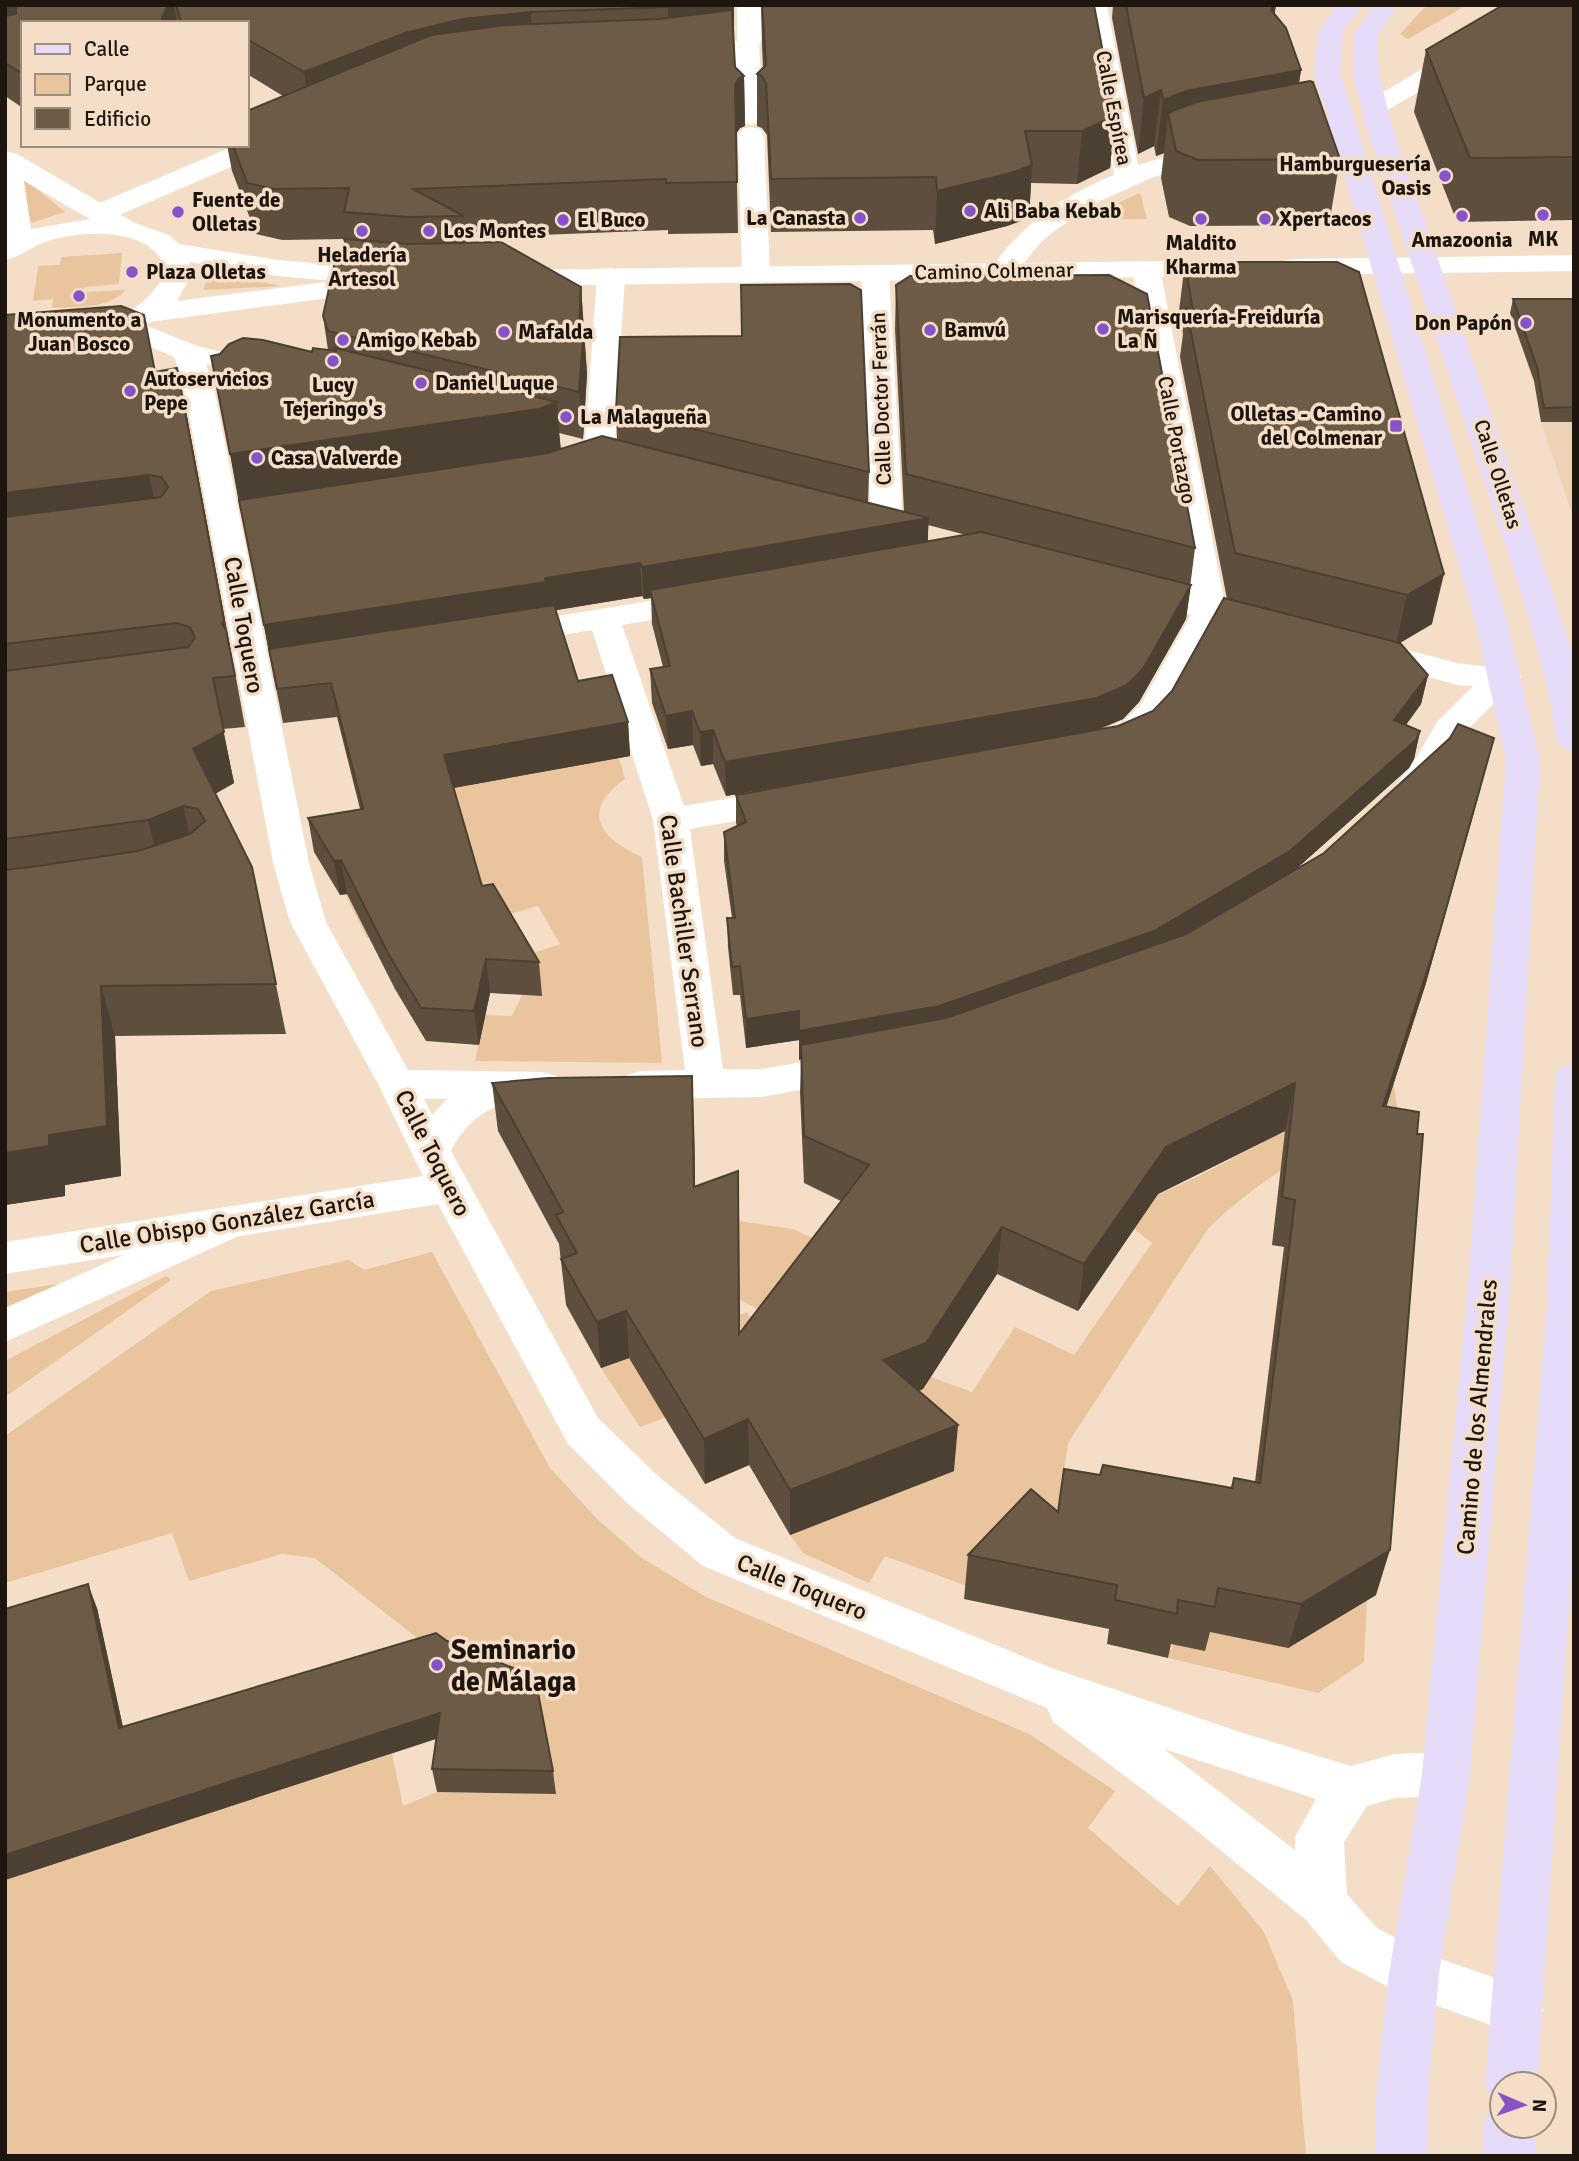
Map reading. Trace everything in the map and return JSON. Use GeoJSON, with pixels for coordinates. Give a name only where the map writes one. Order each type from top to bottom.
{"type":"FeatureCollection","features":[{"type":"Feature","properties":{"kind":"main road","name":"Calle Olletas"},"geometry":{"type":"LineString","coordinates":[[1350,5],[1331,31],[1327,72],[1329,129],[1385,266],[1491,620],[1504,677]]}},
{"type":"Feature","properties":{"kind":"main road","name":"Calle Olletas"},"geometry":{"type":"LineString","coordinates":[[1387,5],[1365,36],[1366,74],[1374,108],[1545,614],[1564,686],[1574,740]]}},
{"type":"Feature","properties":{"kind":"main road","name":"Camino de los Almendrales"},"geometry":{"type":"LineString","coordinates":[[1402,2156],[1401,2107],[1415,1974],[1446,1774],[1489,1286],[1523,761],[1504,677]]}},
{"type":"Feature","properties":{"kind":"main road"},"geometry":{"type":"LineString","coordinates":[[1512,2070],[1568,1304],[1574,1079]]}},
{"type":"Feature","properties":{"kind":"street"},"geometry":{"type":"LineString","coordinates":[[749,5],[751,37],[747,46],[756,274]]}},
{"type":"Feature","properties":{"kind":"street","name":"Calle Espírea"},"geometry":{"type":"LineString","coordinates":[[1003,271],[1030,237],[1088,198],[1128,180],[1095,5]]}},
{"type":"Feature","properties":{"kind":"street"},"geometry":{"type":"LineString","coordinates":[[1374,108],[1528,16],[1560,5]]}},
{"type":"Feature","properties":{"kind":"street"},"geometry":{"type":"LineString","coordinates":[[654,57],[710,55],[747,46]]}},
{"type":"Feature","properties":{"kind":"street"},"geometry":{"type":"LineString","coordinates":[[100,213],[299,129]]}},
{"type":"Feature","properties":{"kind":"street"},"geometry":{"type":"LineString","coordinates":[[1128,180],[1180,157],[1231,148]]}},
{"type":"Feature","properties":{"kind":"street"},"geometry":{"type":"LineString","coordinates":[[7,160],[130,231],[160,243],[170,251],[179,272],[169,294],[133,319]]}},
{"type":"Feature","properties":{"kind":"street"},"geometry":{"type":"LineString","coordinates":[[7,160],[12,248],[40,235],[74,229],[108,228],[130,231]]}},
{"type":"Feature","properties":{"kind":"street"},"geometry":{"type":"LineString","coordinates":[[5,338],[74,334],[133,319],[414,279],[278,268],[170,251]]}},
{"type":"Feature","properties":{"kind":"street","name":"Camino Colmenar"},"geometry":{"type":"LineString","coordinates":[[482,278],[1574,263]]}},
{"type":"Feature","properties":{"kind":"street","name":"Calle Portazgo"},"geometry":{"type":"LineString","coordinates":[[1146,269],[1210,610]]}},
{"type":"Feature","properties":{"kind":"street","name":"Calle Doctor Ferrán"},"geometry":{"type":"LineString","coordinates":[[876,272],[886,527]]}},
{"type":"Feature","properties":{"kind":"street"},"geometry":{"type":"LineString","coordinates":[[611,276],[612,459]]}},
{"type":"Feature","properties":{"kind":"street"},"geometry":{"type":"LineString","coordinates":[[133,319],[187,352],[238,365]]}},
{"type":"Feature","properties":{"kind":"street"},"geometry":{"type":"LineString","coordinates":[[5,324],[32,333],[74,334]]}},
{"type":"Feature","properties":{"kind":"street","name":"Calle Toquero"},"geometry":{"type":"LineString","coordinates":[[187,352],[239,521],[266,671],[290,863],[309,922],[583,1431],[643,1490],[719,1552],[1040,1685],[1240,1754],[1351,1788]]}},
{"type":"Feature","properties":{"kind":"street"},"geometry":{"type":"LineString","coordinates":[[550,444],[612,459]]}},
{"type":"Feature","properties":{"kind":"street"},"geometry":{"type":"LineString","coordinates":[[536,476],[612,459]]}},
{"type":"Feature","properties":{"kind":"street"},"geometry":{"type":"LineString","coordinates":[[1116,587],[1288,630]]}},
{"type":"Feature","properties":{"kind":"street"},"geometry":{"type":"LineString","coordinates":[[482,638],[738,596]]}},
{"type":"Feature","properties":{"kind":"street"},"geometry":{"type":"LineString","coordinates":[[1088,746],[1102,744],[1136,729],[1154,710],[1210,610]]}},
{"type":"Feature","properties":{"kind":"street","name":"Calle Bachiller Serrano"},"geometry":{"type":"LineString","coordinates":[[604,619],[671,820],[706,1084]]}},
{"type":"Feature","properties":{"kind":"street"},"geometry":{"type":"LineString","coordinates":[[1341,643],[1457,674],[1504,677]]}},
{"type":"Feature","properties":{"kind":"street"},"geometry":{"type":"LineString","coordinates":[[1385,812],[1424,777],[1448,732],[1468,707],[1504,677]]}},
{"type":"Feature","properties":{"kind":"street"},"geometry":{"type":"LineString","coordinates":[[671,820],[819,794]]}},
{"type":"Feature","properties":{"kind":"street"},"geometry":{"type":"LineString","coordinates":[[397,1084],[512,1086],[762,1083],[890,1059]]}},
{"type":"Feature","properties":{"kind":"street"},"geometry":{"type":"LineString","coordinates":[[440,1169],[445,1122],[471,1101],[512,1086]]}},
{"type":"Feature","properties":{"kind":"street","name":"Calle Obispo González García"},"geometry":{"type":"LineString","coordinates":[[5,1258],[230,1223],[440,1169]]}},
{"type":"Feature","properties":{"kind":"street","name":"Calle Toquero"},"geometry":{"type":"LineString","coordinates":[[1040,1685],[1203,1806],[1323,1903],[1359,1945],[1415,1974],[1518,2010]]}},
{"type":"Feature","properties":{"kind":"street"},"geometry":{"type":"LineString","coordinates":[[1323,1903],[1320,1837],[1351,1788],[1395,1776],[1446,1774]]}},
{"type":"Feature","properties":{"kind":"lane"},"geometry":{"type":"LineString","coordinates":[[5,1326],[230,1223]]}},
{"type":"Feature","properties":{"kind":"shaded area"},"geometry":{"type":"Polygon","coordinates":[[[1541,422],[1574,422],[1574,520],[1541,422]]]}},
{"type":"Feature","properties":{"kind":"green space"},"geometry":{"type":"Polygon","coordinates":[[[1427,5],[1467,5],[1408,39],[1400,34],[1427,5]]]}},
{"type":"Feature","properties":{"kind":"green space"},"geometry":{"type":"Polygon","coordinates":[[[18,174],[65,212],[31,223],[18,174]]]}},
{"type":"Feature","properties":{"kind":"green space"},"geometry":{"type":"Polygon","coordinates":[[[1140,193],[1147,219],[1081,220],[1140,193]]]}},
{"type":"Feature","properties":{"kind":"green space"},"geometry":{"type":"Polygon","coordinates":[[[122,253],[119,284],[85,287],[83,292],[126,290],[110,301],[82,307],[52,308],[53,299],[33,301],[38,266],[60,265],[61,257],[122,253]]]}},
{"type":"Feature","properties":{"kind":"green space"},"geometry":{"type":"Polygon","coordinates":[[[210,272],[282,286],[203,290],[210,272]]]}},
{"type":"Feature","properties":{"kind":"green space"},"geometry":{"type":"Polygon","coordinates":[[[619,758],[625,779],[603,802],[599,813],[600,823],[615,841],[642,857],[662,1063],[475,1061],[485,1015],[512,1016],[529,981],[521,957],[560,944],[538,906],[497,918],[367,938],[345,894],[472,871],[448,789],[619,758]]]}},
{"type":"Feature","properties":{"kind":"green space"},"geometry":{"type":"Polygon","coordinates":[[[1392,1075],[1406,1160],[1319,1145],[1247,1195],[1207,1230],[1068,1443],[1056,1526],[981,1591],[885,1556],[869,1583],[803,1553],[790,1535],[954,1471],[881,1406],[924,1389],[931,1377],[972,1392],[1015,1327],[1074,1355],[1152,1243],[1134,1229],[1146,1200],[1197,1177],[1392,1075]]]}},
{"type":"Feature","properties":{"kind":"green space"},"geometry":{"type":"Polygon","coordinates":[[[739,1221],[793,1229],[839,1250],[784,1323],[740,1300],[739,1221]]]}},
{"type":"Feature","properties":{"kind":"green space","name":"Seminario de Málaga"},"geometry":{"type":"Polygon","coordinates":[[[432,1252],[550,1468],[597,1519],[642,1558],[706,1597],[1029,1734],[1115,1791],[1088,1828],[1178,1906],[1210,1866],[1264,1932],[1293,2001],[1306,2156],[5,2156],[5,1880],[392,1754],[403,1806],[437,1792],[556,1793],[452,1665],[315,1558],[282,1554],[189,1581],[172,1533],[5,1583],[5,1436],[211,1291],[349,1260],[364,1270],[432,1252]]]}},
{"type":"Feature","properties":{"kind":"green space"},"geometry":{"type":"Polygon","coordinates":[[[166,1276],[171,1280],[5,1397],[5,1361],[166,1276]]]}},
{"type":"Feature","properties":{"kind":"green space"},"geometry":{"type":"Polygon","coordinates":[[[84,1280],[5,1313],[5,1292],[84,1280]]]}},
{"type":"Feature","properties":{"kind":"green space"},"geometry":{"type":"Polygon","coordinates":[[[747,1312],[785,1373],[640,1427],[601,1368],[747,1312]]]}},
{"type":"Feature","properties":{"kind":"green space"},"geometry":{"type":"Polygon","coordinates":[[[1367,1600],[1364,1662],[1318,1693],[1168,1658],[1173,1644],[1205,1650],[1207,1632],[1309,1635],[1367,1600]]]}},
{"type":"Feature","properties":{"kind":"building"},"geometry":{"type":"Polygon","coordinates":[[[16,5],[168,5],[161,21],[21,21],[21,73],[5,63],[5,16],[16,14],[16,5]]]}},
{"type":"Feature","properties":{"kind":"building"},"geometry":{"type":"Polygon","coordinates":[[[176,5],[684,5],[531,12],[462,19],[405,33],[304,72],[248,40],[248,21],[181,21],[176,5]]]}},
{"type":"Feature","properties":{"kind":"building"},"geometry":{"type":"Polygon","coordinates":[[[762,5],[1094,5],[1115,116],[1082,131],[1025,131],[1032,165],[1011,173],[937,191],[936,177],[771,179],[766,83],[762,76],[757,74],[766,65],[762,5]]]}},
{"type":"Feature","properties":{"kind":"building"},"geometry":{"type":"Polygon","coordinates":[[[1126,5],[1273,5],[1271,10],[1286,28],[1301,70],[1186,91],[1163,100],[1161,90],[1144,98],[1126,5]]]}},
{"type":"Feature","properties":{"kind":"building"},"geometry":{"type":"Polygon","coordinates":[[[1503,5],[1574,5],[1574,157],[1470,158],[1426,50],[1503,5]]]}},
{"type":"Feature","properties":{"kind":"building"},"geometry":{"type":"Polygon","coordinates":[[[732,10],[735,67],[744,76],[739,78],[735,85],[737,182],[666,183],[666,179],[413,189],[464,216],[408,217],[344,212],[349,188],[274,189],[247,183],[234,147],[248,147],[248,111],[431,35],[506,25],[659,19],[732,10]]]}},
{"type":"Feature","properties":{"kind":"building"},"geometry":{"type":"Polygon","coordinates":[[[1313,82],[1340,159],[1198,160],[1176,151],[1168,113],[1196,102],[1313,82]]]}},
{"type":"Feature","properties":{"kind":"building"},"geometry":{"type":"Polygon","coordinates":[[[344,239],[408,244],[501,242],[581,287],[579,328],[584,327],[579,392],[328,331],[323,316],[337,252],[346,244],[344,239]]]}},
{"type":"Feature","properties":{"kind":"building"},"geometry":{"type":"Polygon","coordinates":[[[1185,262],[1337,262],[1359,272],[1444,574],[1407,595],[1235,553],[1186,308],[1193,311],[1185,262]]]}},
{"type":"Feature","properties":{"kind":"building"},"geometry":{"type":"Polygon","coordinates":[[[1109,275],[1147,294],[1195,548],[906,474],[896,285],[910,276],[1109,275]]]}},
{"type":"Feature","properties":{"kind":"building"},"geometry":{"type":"Polygon","coordinates":[[[850,284],[861,290],[869,472],[616,410],[620,337],[742,336],[741,285],[850,284]]]}},
{"type":"Feature","properties":{"kind":"building"},"geometry":{"type":"Polygon","coordinates":[[[1513,299],[1574,299],[1574,407],[1544,408],[1537,367],[1513,299]]]}},
{"type":"Feature","properties":{"kind":"building"},"geometry":{"type":"Polygon","coordinates":[[[121,306],[144,315],[155,372],[177,368],[224,620],[222,624],[226,630],[235,676],[213,678],[224,732],[193,749],[252,867],[276,984],[101,986],[107,1126],[49,1135],[49,1146],[5,1153],[5,870],[138,851],[190,834],[205,821],[198,809],[183,806],[148,820],[5,839],[5,671],[188,647],[195,638],[190,627],[176,623],[5,644],[5,517],[161,497],[168,487],[161,477],[149,475],[5,493],[5,315],[121,306]]]}},
{"type":"Feature","properties":{"kind":"building"},"geometry":{"type":"Polygon","coordinates":[[[243,338],[312,352],[313,348],[336,351],[335,348],[557,402],[539,409],[230,454],[211,356],[220,354],[229,344],[243,338]]]}},
{"type":"Feature","properties":{"kind":"building"},"geometry":{"type":"Polygon","coordinates":[[[602,436],[929,518],[642,567],[640,563],[545,578],[546,582],[264,625],[239,500],[548,453],[602,436]]]}},
{"type":"Feature","properties":{"kind":"building"},"geometry":{"type":"Polygon","coordinates":[[[981,532],[1191,585],[1143,669],[1127,685],[1097,698],[725,762],[713,730],[700,732],[692,711],[666,716],[650,669],[670,666],[650,590],[981,532]]]}},
{"type":"Feature","properties":{"kind":"building"},"geometry":{"type":"Polygon","coordinates":[[[1224,598],[1400,643],[1428,675],[1394,720],[1420,731],[1416,740],[1290,851],[1154,931],[939,1006],[799,1031],[799,1011],[746,1019],[740,966],[732,967],[727,918],[735,918],[724,832],[746,822],[736,795],[1118,726],[1153,711],[1172,691],[1224,598]]]}},
{"type":"Feature","properties":{"kind":"building"},"geometry":{"type":"Polygon","coordinates":[[[554,605],[578,681],[612,675],[628,722],[444,755],[482,886],[493,884],[539,962],[486,959],[474,1011],[421,1008],[389,955],[341,860],[334,861],[308,818],[363,809],[331,683],[277,689],[269,649],[554,605]]]}},
{"type":"Feature","properties":{"kind":"building"},"geometry":{"type":"Polygon","coordinates":[[[1458,724],[1494,738],[1439,934],[1383,1106],[1419,1112],[1417,1134],[1423,1134],[1390,1550],[1301,1604],[1218,1588],[1215,1607],[1178,1600],[1177,1614],[1115,1600],[1117,1585],[968,1555],[1031,1489],[1058,1512],[1064,1469],[1100,1475],[1103,1465],[1232,1488],[1234,1478],[1260,1483],[1295,1200],[1282,1197],[1295,1083],[1166,1147],[1084,1264],[1002,1227],[926,1343],[883,1360],[958,1425],[790,1490],[748,1419],[704,1439],[626,1311],[597,1322],[561,1259],[577,1253],[556,1215],[563,1212],[492,1083],[548,1078],[692,1076],[694,1187],[738,1171],[739,1334],[869,1165],[804,1136],[801,1045],[946,1018],[1186,934],[1324,853],[1450,738],[1458,724]]]}},
{"type":"Feature","properties":{"kind":"building"},"geometry":{"type":"Polygon","coordinates":[[[88,1584],[119,1728],[436,1633],[447,1641],[535,1677],[553,1771],[432,1769],[440,1713],[5,1855],[5,1609],[88,1584]]]}},
{"type":"Feature","properties":{"kind":"place","name":"Hamburguesería Oasis"},"geometry":{"type":"Point","coordinates":[1445,176]}},
{"type":"Feature","properties":{"kind":"place","name":"Ali Baba Kebab"},"geometry":{"type":"Point","coordinates":[970,211]}},
{"type":"Feature","properties":{"kind":"place","name":"Fuente de Olletas"},"geometry":{"type":"Point","coordinates":[178,212]}},
{"type":"Feature","properties":{"kind":"place","name":"MK"},"geometry":{"type":"Point","coordinates":[1543,215]}},
{"type":"Feature","properties":{"kind":"place","name":"Amazoonia"},"geometry":{"type":"Point","coordinates":[1462,216]}},
{"type":"Feature","properties":{"kind":"place","name":"La Canasta"},"geometry":{"type":"Point","coordinates":[860,218]}},
{"type":"Feature","properties":{"kind":"place","name":"Maldito Kharma"},"geometry":{"type":"Point","coordinates":[1201,219]}},
{"type":"Feature","properties":{"kind":"place","name":"Xpertacos"},"geometry":{"type":"Point","coordinates":[1265,219]}},
{"type":"Feature","properties":{"kind":"place","name":"El Buco"},"geometry":{"type":"Point","coordinates":[563,220]}},
{"type":"Feature","properties":{"kind":"place","name":"Heladería Artesol"},"geometry":{"type":"Point","coordinates":[362,231]}},
{"type":"Feature","properties":{"kind":"place","name":"Los Montes"},"geometry":{"type":"Point","coordinates":[429,231]}},
{"type":"Feature","properties":{"kind":"place","name":"Plaza Olletas"},"geometry":{"type":"Point","coordinates":[132,272]}},
{"type":"Feature","properties":{"kind":"place","name":"Monumento a Juan Bosco"},"geometry":{"type":"Point","coordinates":[79,296]}},
{"type":"Feature","properties":{"kind":"place","name":"Don Papón"},"geometry":{"type":"Point","coordinates":[1526,323]}},
{"type":"Feature","properties":{"kind":"place","name":"Marisquería-Freiduría La Ñ"},"geometry":{"type":"Point","coordinates":[1103,329]}},
{"type":"Feature","properties":{"kind":"place","name":"Bamvú"},"geometry":{"type":"Point","coordinates":[930,330]}},
{"type":"Feature","properties":{"kind":"place","name":"Mafalda"},"geometry":{"type":"Point","coordinates":[504,332]}},
{"type":"Feature","properties":{"kind":"place","name":"Amigo Kebab"},"geometry":{"type":"Point","coordinates":[343,340]}},
{"type":"Feature","properties":{"kind":"place","name":"Lucy Tejeringo's"},"geometry":{"type":"Point","coordinates":[333,361]}},
{"type":"Feature","properties":{"kind":"place","name":"Daniel Luque"},"geometry":{"type":"Point","coordinates":[421,383]}},
{"type":"Feature","properties":{"kind":"place","name":"Autoservicios Pepe"},"geometry":{"type":"Point","coordinates":[130,391]}},
{"type":"Feature","properties":{"kind":"place","name":"La Malagueña"},"geometry":{"type":"Point","coordinates":[566,417]}},
{"type":"Feature","properties":{"kind":"place","name":"Olletas - Camino del Colmenar"},"geometry":{"type":"Point","coordinates":[1396,426]}},
{"type":"Feature","properties":{"kind":"place","name":"Casa Valverde"},"geometry":{"type":"Point","coordinates":[257,458]}},
{"type":"Feature","properties":{"kind":"place","name":"Seminario de Málaga"},"geometry":{"type":"Point","coordinates":[437,1665]}}]}
